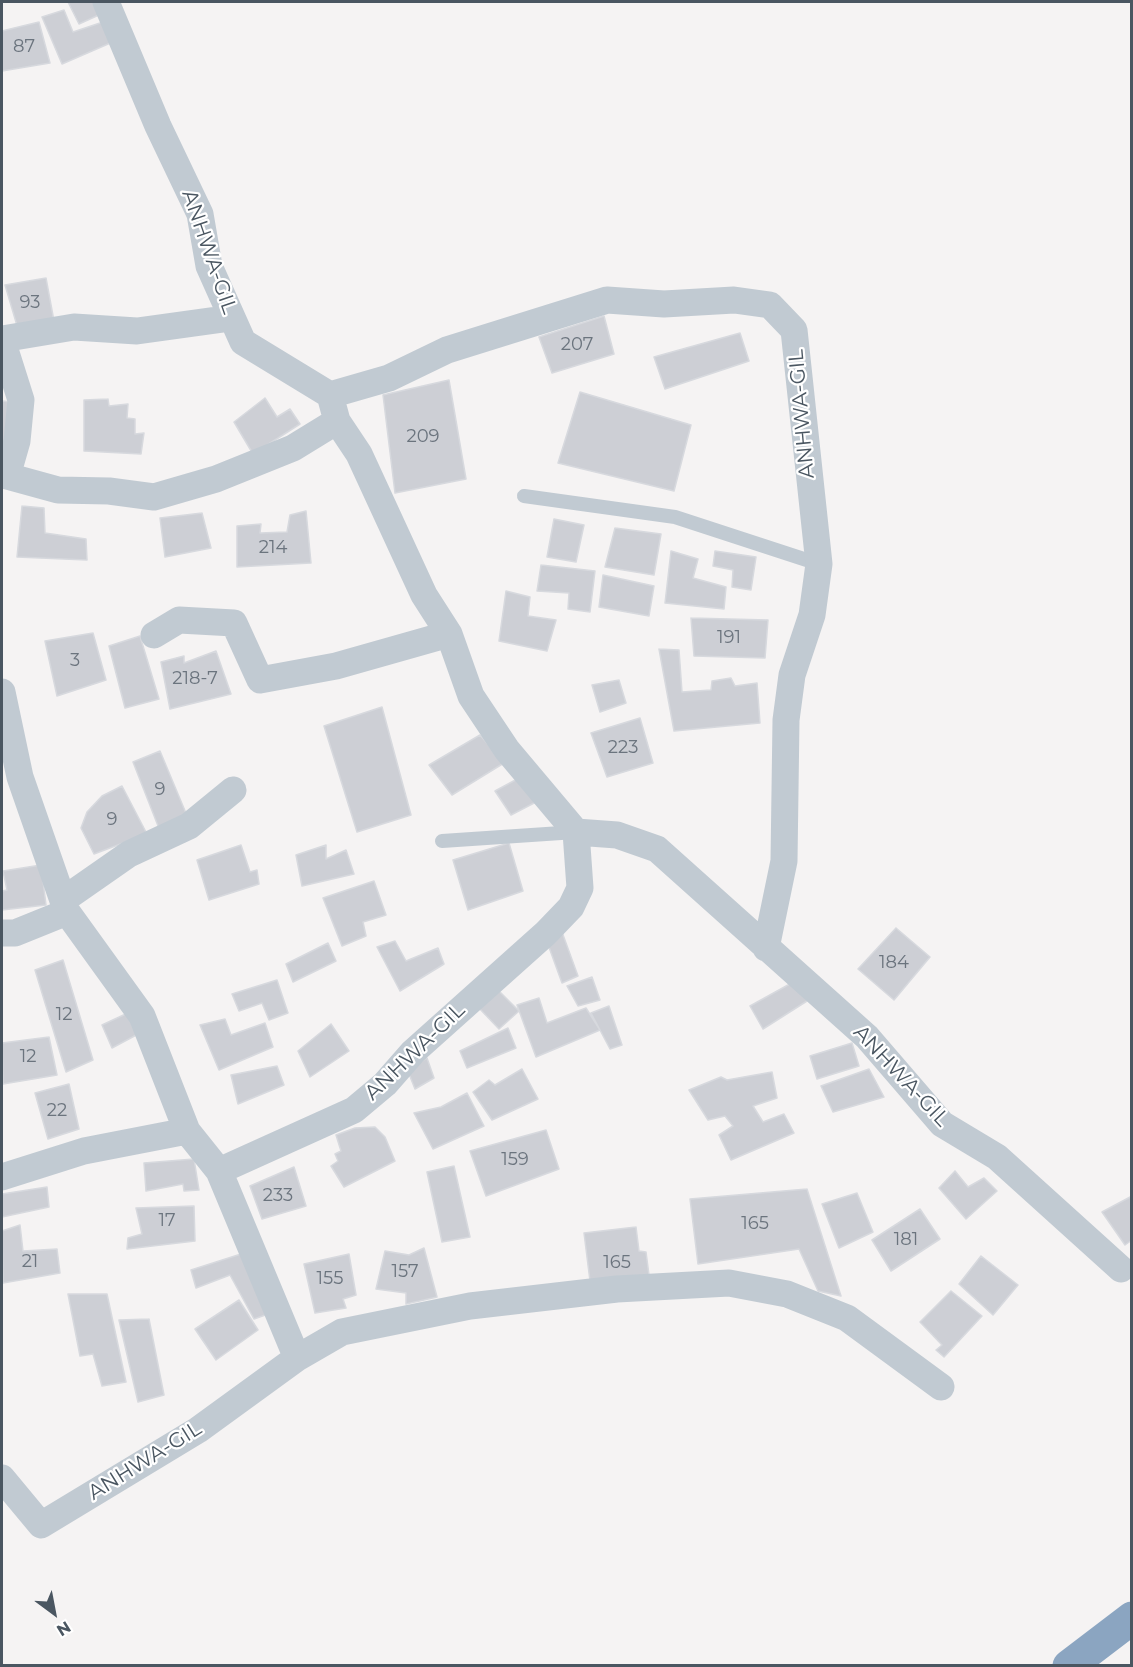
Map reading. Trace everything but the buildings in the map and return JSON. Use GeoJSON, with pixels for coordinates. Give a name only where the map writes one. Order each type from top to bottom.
{"type":"FeatureCollection","features":[{"type":"Feature","properties":{"kind":"highway"},"geometry":{"type":"LineString","coordinates":[[1069,1665],[1131,1618]]}},
{"type":"Feature","properties":{"kind":"street","name":"ANHWA-GIL"},"geometry":{"type":"LineString","coordinates":[[106,2],[158,126],[200,214],[209,266],[243,342],[330,395],[389,378],[447,350],[607,300],[664,304],[734,300],[770,305],[795,330],[819,564],[812,615],[792,675],[786,720],[784,861],[766,948]]}},
{"type":"Feature","properties":{"kind":"street"},"geometry":{"type":"LineString","coordinates":[[231,318],[137,331],[74,327],[2,339],[21,400],[17,441],[4,477],[58,490],[109,491],[154,497],[216,479],[293,448],[337,421]]}},
{"type":"Feature","properties":{"kind":"street"},"geometry":{"type":"LineString","coordinates":[[330,395],[337,421],[359,454],[424,595],[449,634],[471,696],[507,750],[576,832]]}},
{"type":"Feature","properties":{"kind":"street"},"geometry":{"type":"LineString","coordinates":[[154,634],[179,620],[234,623],[260,680],[336,666],[449,634]]}},
{"type":"Feature","properties":{"kind":"street"},"geometry":{"type":"LineString","coordinates":[[2,692],[20,777],[65,906],[142,1016],[187,1131],[219,1171],[297,1358]]}},
{"type":"Feature","properties":{"kind":"street"},"geometry":{"type":"LineString","coordinates":[[2,933],[15,933],[65,906],[129,854],[189,826],[233,790]]}},
{"type":"Feature","properties":{"kind":"street","name":"ANHWA-GIL"},"geometry":{"type":"LineString","coordinates":[[219,1171],[354,1110],[386,1084],[413,1052],[539,939],[571,907],[580,888],[576,832],[617,835],[657,849],[867,1037],[942,1124],[997,1157],[1121,1269]]}},
{"type":"Feature","properties":{"kind":"street"},"geometry":{"type":"LineString","coordinates":[[2,1177],[84,1151],[187,1131]]}},
{"type":"Feature","properties":{"kind":"street","name":"ANHWA-GIL"},"geometry":{"type":"LineString","coordinates":[[2,1478],[41,1524],[198,1430],[297,1358],[342,1332],[470,1306],[617,1289],[729,1283],[787,1294],[847,1318],[941,1387]]}},
{"type":"Feature","properties":{"kind":"lane"},"geometry":{"type":"LineString","coordinates":[[524,496],[675,517],[819,564]]}},
{"type":"Feature","properties":{"kind":"lane"},"geometry":{"type":"LineString","coordinates":[[442,841],[576,832]]}}]}
